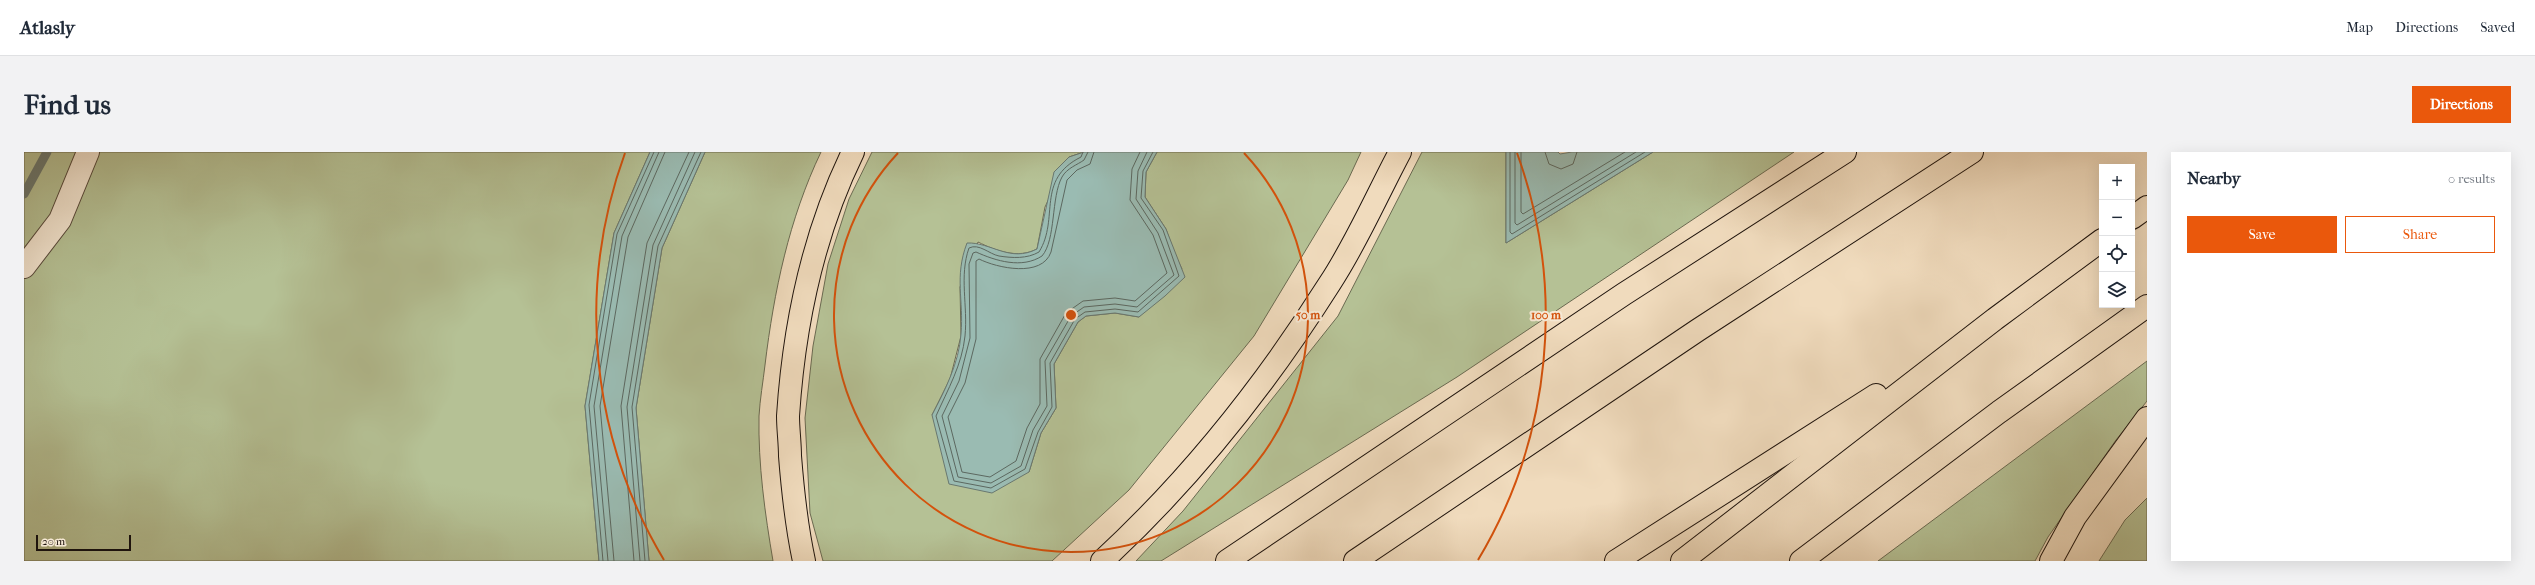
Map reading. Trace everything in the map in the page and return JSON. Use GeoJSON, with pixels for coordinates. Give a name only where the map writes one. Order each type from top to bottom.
{"type":"FeatureCollection","features":[{"type":"Feature","properties":{"kind":"highway"},"geometry":{"type":"LineString","coordinates":[[804,561],[794,514],[788,417],[796,344],[812,260],[833,193],[853,152]]}},
{"type":"Feature","properties":{"kind":"highway"},"geometry":{"type":"LineString","coordinates":[[1102,561],[1157,506],[1193,467],[1268,373],[1331,282],[1400,152]]}},
{"type":"Feature","properties":{"kind":"highway"},"geometry":{"type":"LineString","coordinates":[[1227,561],[1624,294],[1845,152]]}},
{"type":"Feature","properties":{"kind":"highway"},"geometry":{"type":"LineString","coordinates":[[1355,561],[1698,330],[1972,152]]}},
{"type":"Feature","properties":{"kind":"highway"},"geometry":{"type":"LineString","coordinates":[[2135,216],[2147,207]]}},
{"type":"Feature","properties":{"kind":"highway"},"geometry":{"type":"LineString","coordinates":[[1682,561],[1995,320],[2099,242]]}},
{"type":"Feature","properties":{"kind":"highway"},"geometry":{"type":"LineString","coordinates":[[1802,561],[1999,412],[2147,306]]}},
{"type":"Feature","properties":{"kind":"highway"},"geometry":{"type":"LineString","coordinates":[[1616,561],[1995,320]]}},
{"type":"Feature","properties":{"kind":"highway"},"geometry":{"type":"LineString","coordinates":[[2051,561],[2075,517],[2147,418]]}},
{"type":"Feature","properties":{"kind":"street"},"geometry":{"type":"LineString","coordinates":[[24,267],[60,220],[88,152]]}},
{"type":"Feature","properties":{"kind":"green space"},"geometry":{"type":"Polygon","coordinates":[[[24,152],[650,152],[614,233],[585,406],[599,561],[24,561],[24,152]]]}},
{"type":"Feature","properties":{"kind":"green space"},"geometry":{"type":"Polygon","coordinates":[[[705,152],[821,152],[800,203],[784,256],[773,310],[761,397],[759,434],[761,471],[773,561],[649,561],[636,408],[662,248],[705,152]]]}},
{"type":"Feature","properties":{"kind":"green space"},"geometry":{"type":"Polygon","coordinates":[[[872,152],[1084,152],[1069,157],[1045,207],[1037,249],[1030,252],[1015,254],[1000,251],[978,242],[960,287],[961,336],[950,379],[932,415],[1029,472],[1041,433],[1056,408],[1054,364],[1078,322],[1086,316],[1115,313],[1139,317],[1182,269],[1175,255],[1166,229],[1145,197],[1146,172],[1157,152],[1361,152],[1348,180],[1254,336],[1129,490],[1052,561],[823,561],[810,513],[805,418],[813,346],[828,264],[849,199],[872,152]]]}},
{"type":"Feature","properties":{"kind":"green space"},"geometry":{"type":"Polygon","coordinates":[[[1422,152],[1506,152],[1506,243],[1653,152],[1794,152],[1457,377],[1161,561],[1136,561],[1183,511],[1338,316],[1422,152]]]}},
{"type":"Feature","properties":{"kind":"green space"},"geometry":{"type":"Polygon","coordinates":[[[2147,361],[2147,401],[2116,440],[2048,537],[2035,561],[1878,561],[2147,361]]]}},
{"type":"Feature","properties":{"kind":"green space"},"geometry":{"type":"Polygon","coordinates":[[[2147,498],[2147,561],[2099,561],[2125,520],[2147,498]]]}},
{"type":"Feature","properties":{"kind":"water"},"geometry":{"type":"Polygon","coordinates":[[[650,152],[705,152],[662,248],[636,408],[649,561],[599,561],[585,406],[614,233],[650,152]]]}},
{"type":"Feature","properties":{"kind":"water"},"geometry":{"type":"Polygon","coordinates":[[[1084,152],[1157,152],[1146,172],[1145,197],[1166,229],[1185,277],[1165,296],[1139,317],[1115,313],[1086,316],[1078,322],[1054,364],[1056,408],[1041,433],[1029,472],[992,493],[949,484],[932,415],[951,376],[960,345],[962,322],[960,278],[963,255],[967,243],[984,245],[1001,251],[1018,254],[1027,253],[1037,249],[1054,172],[1069,157],[1084,152]]]}},
{"type":"Feature","properties":{"kind":"water"},"geometry":{"type":"Polygon","coordinates":[[[1506,152],[1558,152],[1560,154],[1572,152],[1653,152],[1506,243],[1506,152]]]}},
{"type":"Feature","properties":{"kind":"waterway"},"geometry":{"type":"LineString","coordinates":[[24,194],[47,152]]}}]}
